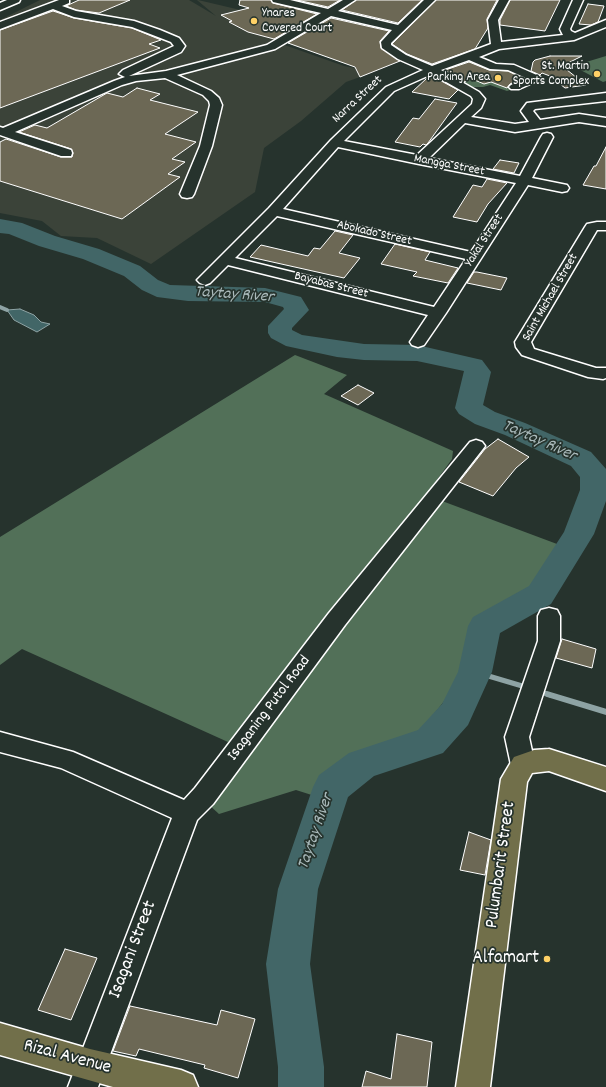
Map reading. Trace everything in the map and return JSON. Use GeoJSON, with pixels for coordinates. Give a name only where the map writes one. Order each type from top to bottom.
{"type":"FeatureCollection","features":[{"type":"Feature","properties":{"kind":"main road"},"geometry":{"type":"LineString","coordinates":[[523,765],[534,761],[549,760],[606,779]]}},
{"type":"Feature","properties":{"kind":"main road","name":"Pulumbarit Street"},"geometry":{"type":"LineString","coordinates":[[472,1087],[514,780],[523,765]]}},
{"type":"Feature","properties":{"kind":"main road","name":"Rizal Avenue"},"geometry":{"type":"LineString","coordinates":[[0,1040],[86,1076],[181,1087]]}},
{"type":"Feature","properties":{"kind":"street"},"geometry":{"type":"LineString","coordinates":[[0,7],[15,0]]}},
{"type":"Feature","properties":{"kind":"street"},"geometry":{"type":"LineString","coordinates":[[0,26],[68,0]]}},
{"type":"Feature","properties":{"kind":"street"},"geometry":{"type":"LineString","coordinates":[[277,0],[401,29]]}},
{"type":"Feature","properties":{"kind":"street"},"geometry":{"type":"LineString","coordinates":[[2,132],[134,78],[166,74],[254,52],[280,42],[350,0]]}},
{"type":"Feature","properties":{"kind":"street"},"geometry":{"type":"LineString","coordinates":[[419,160],[477,105],[479,99],[475,94],[432,70],[402,57],[386,46],[386,42],[430,0]]}},
{"type":"Feature","properties":{"kind":"street"},"geometry":{"type":"LineString","coordinates":[[497,46],[494,35],[493,20],[504,0]]}},
{"type":"Feature","properties":{"kind":"street"},"geometry":{"type":"LineString","coordinates":[[574,37],[567,33],[565,29],[578,0]]}},
{"type":"Feature","properties":{"kind":"street"},"geometry":{"type":"LineString","coordinates":[[54,6],[74,14],[134,24],[175,40],[180,46],[177,50],[125,74],[134,78]]}},
{"type":"Feature","properties":{"kind":"street","name":"Narra Street"},"geometry":{"type":"LineString","coordinates":[[205,280],[274,211],[335,143],[390,88],[432,70],[497,46],[574,37],[590,31],[606,22]]}},
{"type":"Feature","properties":{"kind":"street"},"geometry":{"type":"LineString","coordinates":[[468,56],[494,67],[510,67],[535,78],[515,87]]}},
{"type":"Feature","properties":{"kind":"street"},"geometry":{"type":"LineString","coordinates":[[166,74],[206,93],[215,100],[216,105],[206,146],[187,194]]}},
{"type":"Feature","properties":{"kind":"street"},"geometry":{"type":"LineString","coordinates":[[537,124],[527,111],[531,106],[606,97]]}},
{"type":"Feature","properties":{"kind":"street"},"geometry":{"type":"LineString","coordinates":[[461,119],[511,128],[579,118],[606,122]]}},
{"type":"Feature","properties":{"kind":"street"},"geometry":{"type":"LineString","coordinates":[[2,132],[66,154]]}},
{"type":"Feature","properties":{"kind":"street","name":"Yakal Street"},"geometry":{"type":"LineString","coordinates":[[418,342],[524,181],[548,137]]}},
{"type":"Feature","properties":{"kind":"street","name":"Mangga Street"},"geometry":{"type":"LineString","coordinates":[[335,143],[562,188]]}},
{"type":"Feature","properties":{"kind":"street","name":"Abokado Street"},"geometry":{"type":"LineString","coordinates":[[274,211],[475,257]]}},
{"type":"Feature","properties":{"kind":"street","name":"Saint Michael Street"},"geometry":{"type":"LineString","coordinates":[[606,226],[597,226],[592,228],[523,342],[524,348],[528,352],[594,373],[606,373]]}},
{"type":"Feature","properties":{"kind":"street","name":"Bayabas Street"},"geometry":{"type":"LineString","coordinates":[[225,260],[438,313]]}},
{"type":"Feature","properties":{"kind":"street","name":"Isaganing Putol Road"},"geometry":{"type":"LineString","coordinates":[[187,813],[204,796],[337,619],[476,446]]}},
{"type":"Feature","properties":{"kind":"street"},"geometry":{"type":"LineString","coordinates":[[523,765],[517,737],[549,641],[549,616]]}},
{"type":"Feature","properties":{"kind":"street"},"geometry":{"type":"LineString","coordinates":[[0,742],[65,759],[187,813]]}},
{"type":"Feature","properties":{"kind":"street","name":"Isagani Street"},"geometry":{"type":"LineString","coordinates":[[86,1076],[187,813]]}},
{"type":"Feature","properties":{"kind":"shaded area"},"geometry":{"type":"Polygon","coordinates":[[[40,0],[189,0],[216,16],[198,0],[304,25],[276,42],[344,66],[355,68],[360,77],[346,82],[301,121],[264,148],[255,192],[151,264],[97,238],[61,236],[42,221],[0,213],[0,20],[40,0]]]}},
{"type":"Feature","properties":{"kind":"green space","name":"St. Martin Sports Complex"},"geometry":{"type":"Polygon","coordinates":[[[606,56],[606,81],[603,82],[573,66],[606,56]]]}},
{"type":"Feature","properties":{"kind":"green space"},"geometry":{"type":"Polygon","coordinates":[[[467,58],[491,67],[499,64],[537,80],[507,91],[490,85],[483,87],[466,87],[435,70],[467,58]]]}},
{"type":"Feature","properties":{"kind":"green space"},"geometry":{"type":"Polygon","coordinates":[[[295,355],[347,375],[324,394],[453,451],[452,459],[426,495],[557,544],[534,590],[480,619],[465,675],[422,729],[364,753],[326,779],[318,797],[296,790],[219,814],[195,792],[228,742],[22,649],[0,665],[0,537],[295,355]]]}},
{"type":"Feature","properties":{"kind":"water"},"geometry":{"type":"Polygon","coordinates":[[[20,309],[34,315],[41,322],[50,324],[37,332],[14,320],[7,310],[20,309]]]}},
{"type":"Feature","properties":{"kind":"building"},"geometry":{"type":"Polygon","coordinates":[[[79,0],[130,0],[99,13],[76,10],[66,6],[79,0]]]}},
{"type":"Feature","properties":{"kind":"building"},"geometry":{"type":"Polygon","coordinates":[[[240,0],[271,0],[273,3],[317,14],[274,39],[248,32],[229,22],[232,21],[221,15],[249,8],[239,5],[240,0]]]}},
{"type":"Feature","properties":{"kind":"building"},"geometry":{"type":"Polygon","coordinates":[[[297,0],[340,0],[328,7],[297,0]]]}},
{"type":"Feature","properties":{"kind":"building"},"geometry":{"type":"Polygon","coordinates":[[[356,0],[422,0],[398,23],[342,10],[356,0]]]}},
{"type":"Feature","properties":{"kind":"building"},"geometry":{"type":"Polygon","coordinates":[[[436,0],[497,0],[487,19],[488,28],[475,49],[432,64],[407,54],[392,44],[436,0]]]}},
{"type":"Feature","properties":{"kind":"building"},"geometry":{"type":"Polygon","coordinates":[[[510,0],[560,0],[545,31],[500,25],[500,20],[510,0]]]}},
{"type":"Feature","properties":{"kind":"building"},"geometry":{"type":"Polygon","coordinates":[[[588,4],[604,6],[598,22],[591,25],[579,24],[588,4]]]}},
{"type":"Feature","properties":{"kind":"building"},"geometry":{"type":"Polygon","coordinates":[[[53,11],[74,18],[132,28],[161,40],[149,44],[160,48],[0,108],[0,30],[53,11]]]}},
{"type":"Feature","properties":{"kind":"building"},"geometry":{"type":"Polygon","coordinates":[[[331,18],[389,31],[380,41],[381,48],[400,61],[360,77],[355,67],[288,43],[331,18]]]}},
{"type":"Feature","properties":{"kind":"building"},"geometry":{"type":"Polygon","coordinates":[[[550,56],[582,56],[562,66],[586,85],[565,88],[550,76],[542,73],[540,75],[531,71],[535,60],[550,56]]]}},
{"type":"Feature","properties":{"kind":"building"},"geometry":{"type":"Polygon","coordinates":[[[469,62],[489,70],[508,71],[522,78],[510,84],[507,88],[491,82],[484,84],[470,78],[465,82],[445,70],[469,62]]]}},
{"type":"Feature","properties":{"kind":"building"},"geometry":{"type":"Polygon","coordinates":[[[432,76],[458,90],[449,99],[412,92],[427,78],[432,76]]]}},
{"type":"Feature","properties":{"kind":"building"},"geometry":{"type":"Polygon","coordinates":[[[137,88],[160,94],[150,100],[198,112],[165,134],[196,142],[172,159],[185,162],[168,174],[180,177],[122,219],[0,181],[0,142],[6,139],[61,157],[72,157],[73,153],[71,149],[19,132],[35,125],[47,128],[107,93],[123,97],[137,88]]]}},
{"type":"Feature","properties":{"kind":"building"},"geometry":{"type":"Polygon","coordinates":[[[435,99],[457,103],[428,143],[426,145],[423,144],[420,147],[395,142],[413,118],[419,119],[435,99]]]}},
{"type":"Feature","properties":{"kind":"building"},"geometry":{"type":"Polygon","coordinates":[[[606,147],[606,189],[583,185],[594,166],[596,166],[606,147]]]}},
{"type":"Feature","properties":{"kind":"building"},"geometry":{"type":"Polygon","coordinates":[[[500,160],[519,163],[514,173],[493,169],[500,160]]]}},
{"type":"Feature","properties":{"kind":"building"},"geometry":{"type":"Polygon","coordinates":[[[487,179],[507,183],[488,204],[477,222],[453,217],[473,185],[482,187],[487,179]]]}},
{"type":"Feature","properties":{"kind":"building"},"geometry":{"type":"Polygon","coordinates":[[[335,231],[353,235],[339,253],[360,258],[344,278],[250,257],[261,245],[308,256],[314,248],[320,249],[335,231]]]}},
{"type":"Feature","properties":{"kind":"building"},"geometry":{"type":"Polygon","coordinates":[[[395,244],[430,252],[425,260],[458,268],[448,283],[413,276],[417,272],[381,264],[395,244]]]}},
{"type":"Feature","properties":{"kind":"building"},"geometry":{"type":"Polygon","coordinates":[[[474,272],[507,278],[501,290],[467,283],[474,272]]]}},
{"type":"Feature","properties":{"kind":"building"},"geometry":{"type":"Polygon","coordinates":[[[358,385],[374,393],[358,405],[341,396],[358,385]]]}},
{"type":"Feature","properties":{"kind":"building"},"geometry":{"type":"Polygon","coordinates":[[[498,439],[529,457],[516,468],[493,496],[459,482],[485,449],[498,439]]]}},
{"type":"Feature","properties":{"kind":"building"},"geometry":{"type":"Polygon","coordinates":[[[562,639],[596,649],[592,668],[556,658],[562,639]]]}},
{"type":"Feature","properties":{"kind":"building"},"geometry":{"type":"Polygon","coordinates":[[[469,832],[491,840],[485,875],[460,870],[469,832]]]}},
{"type":"Feature","properties":{"kind":"building"},"geometry":{"type":"Polygon","coordinates":[[[65,949],[97,958],[71,1020],[38,1010],[65,949]]]}},
{"type":"Feature","properties":{"kind":"building"},"geometry":{"type":"Polygon","coordinates":[[[130,1006],[217,1025],[221,1010],[255,1019],[238,1078],[204,1068],[205,1065],[139,1049],[136,1056],[113,1051],[130,1006]]]}},
{"type":"Feature","properties":{"kind":"building"},"geometry":{"type":"Polygon","coordinates":[[[397,1034],[432,1042],[427,1087],[362,1087],[366,1071],[391,1079],[397,1034]]]}},
{"type":"Feature","properties":{"kind":"waterway","name":"Taytay River"},"geometry":{"type":"LineString","coordinates":[[0,226],[14,228],[47,241],[91,254],[132,271],[150,285],[165,292],[188,294],[265,295],[292,302],[297,310],[280,326],[280,333],[295,341],[337,349],[364,352],[417,353],[473,365],[478,372],[469,408],[485,418],[515,429],[581,459],[595,475],[595,490],[579,534],[540,595],[485,626],[475,672],[455,714],[430,742],[362,764],[332,787],[298,889],[288,964],[301,1067],[301,1087]]}},
{"type":"Feature","properties":{"kind":"waterway"},"geometry":{"type":"LineString","coordinates":[[0,307],[7,310]]}},
{"type":"Feature","properties":{"kind":"waterway"},"geometry":{"type":"LineString","coordinates":[[475,672],[529,688]]}},
{"type":"Feature","properties":{"kind":"waterway"},"geometry":{"type":"LineString","coordinates":[[538,691],[547,694]]}},
{"type":"Feature","properties":{"kind":"waterway"},"geometry":{"type":"LineString","coordinates":[[547,694],[606,712]]}},
{"type":"Feature","properties":{"kind":"place","name":"Ynares Covered Court"},"geometry":{"type":"Point","coordinates":[254,21]}},
{"type":"Feature","properties":{"kind":"place","name":"St. Martin Sports Complex"},"geometry":{"type":"Point","coordinates":[597,74]}},
{"type":"Feature","properties":{"kind":"place","name":"Parking Area"},"geometry":{"type":"Point","coordinates":[498,78]}},
{"type":"Feature","properties":{"kind":"place","name":"Alfamart"},"geometry":{"type":"Point","coordinates":[547,959]}}]}
